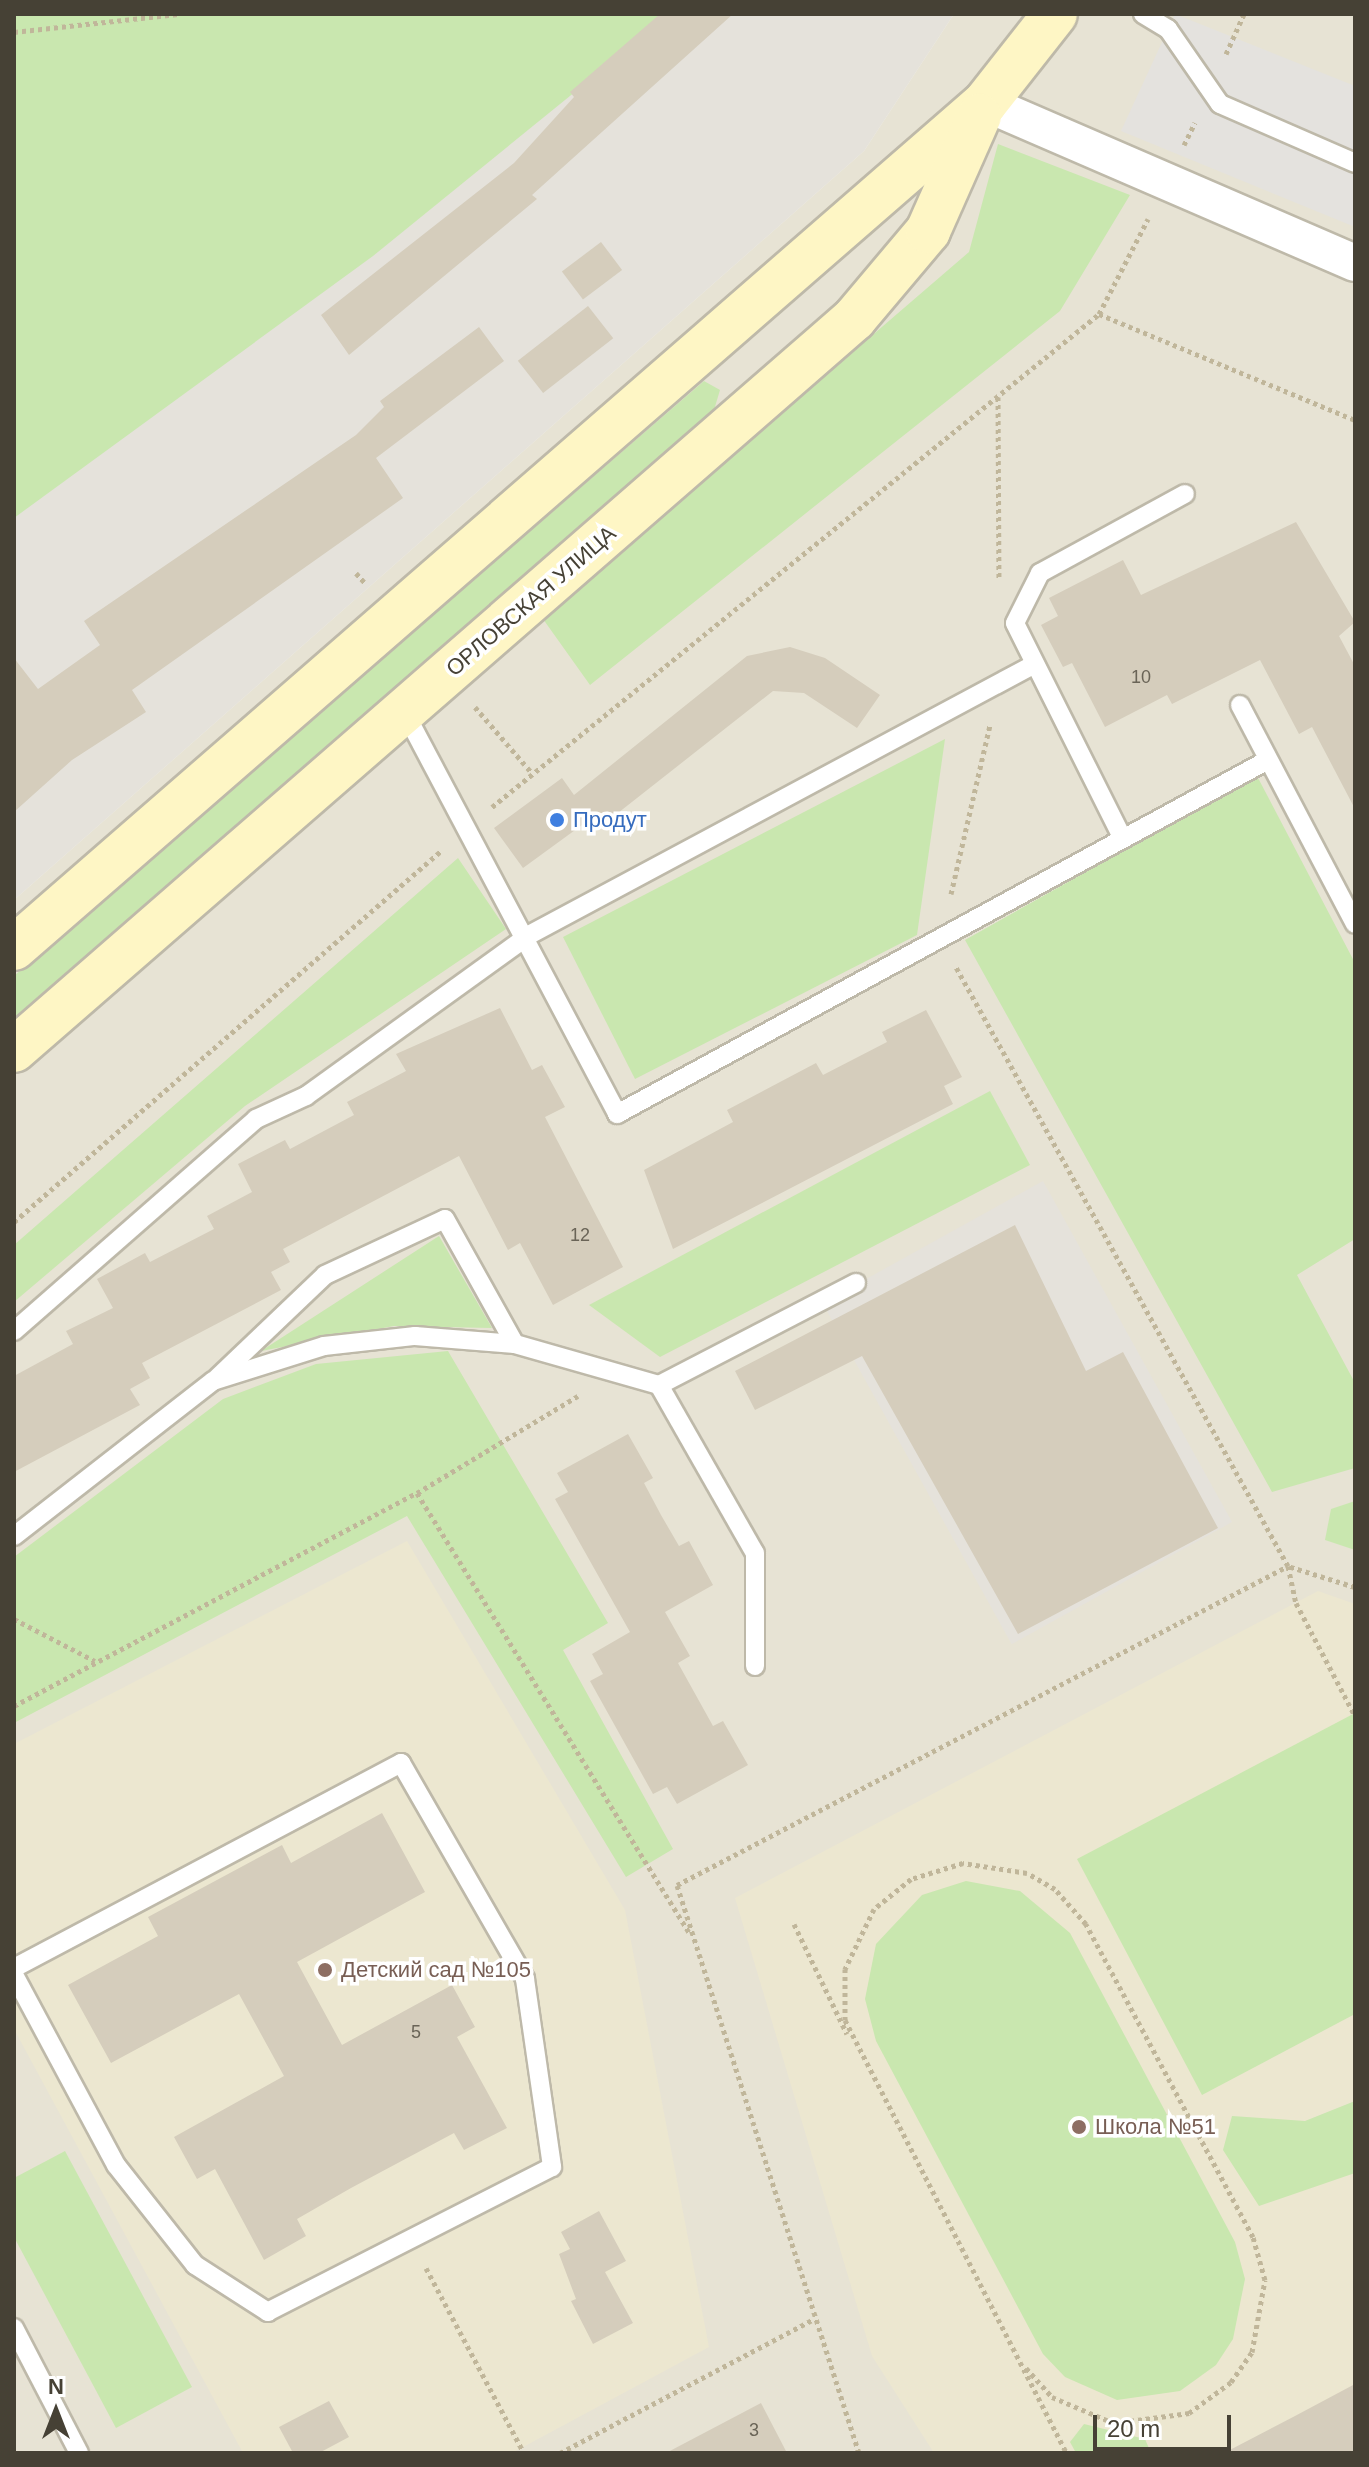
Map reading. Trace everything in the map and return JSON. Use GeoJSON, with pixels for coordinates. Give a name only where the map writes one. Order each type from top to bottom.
{"type":"FeatureCollection","features":[{"type":"Feature","properties":{"kind":"street","name":"ОРЛОВСКАЯ УЛИЦА"},"geometry":{"type":"LineString","coordinates":[[14,948],[985,103],[1055,14]]}},
{"type":"Feature","properties":{"kind":"street","name":"ОРЛОВСКАЯ УЛИЦА"},"geometry":{"type":"LineString","coordinates":[[14,1050],[854,319],[928,231],[985,103]]}},
{"type":"Feature","properties":{"kind":"street"},"geometry":{"type":"LineString","coordinates":[[985,103],[1355,263]]}},
{"type":"Feature","properties":{"kind":"lane"},"geometry":{"type":"LineString","coordinates":[[1143,14],[1168,29],[1220,104],[1355,163]]}},
{"type":"Feature","properties":{"kind":"lane"},"geometry":{"type":"LineString","coordinates":[[1122,837],[1031,666],[1015,623],[1040,573],[1185,494]]}},
{"type":"Feature","properties":{"kind":"lane"},"geometry":{"type":"LineString","coordinates":[[14,1331],[256,1119],[306,1096],[529,935],[1031,666]]}},
{"type":"Feature","properties":{"kind":"lane"},"geometry":{"type":"LineString","coordinates":[[1240,705],[1355,924]]}},
{"type":"Feature","properties":{"kind":"lane"},"geometry":{"type":"LineString","coordinates":[[404,711],[529,935],[617,1114],[1268,760]]}},
{"type":"Feature","properties":{"kind":"lane"},"geometry":{"type":"LineString","coordinates":[[14,1536],[213,1381],[325,1275],[445,1219],[515,1344]]}},
{"type":"Feature","properties":{"kind":"lane"},"geometry":{"type":"LineString","coordinates":[[213,1381],[324,1346],[415,1336],[515,1344],[659,1385],[856,1283]]}},
{"type":"Feature","properties":{"kind":"lane"},"geometry":{"type":"LineString","coordinates":[[659,1385],[755,1553],[755,1666]]}},
{"type":"Feature","properties":{"kind":"lane"},"geometry":{"type":"LineString","coordinates":[[14,1968],[401,1763],[525,1979],[552,2167],[268,2312],[195,2265],[116,2165],[14,1975]]}},
{"type":"Feature","properties":{"kind":"lane"},"geometry":{"type":"LineString","coordinates":[[14,2328],[79,2453]]}},
{"type":"Feature","properties":{"kind":"path"},"geometry":{"type":"LineString","coordinates":[[14,32],[178,14]]}},
{"type":"Feature","properties":{"kind":"path"},"geometry":{"type":"LineString","coordinates":[[14,1222],[467,828],[1099,314],[1355,420]]}},
{"type":"Feature","properties":{"kind":"path"},"geometry":{"type":"LineString","coordinates":[[998,397],[999,588]]}},
{"type":"Feature","properties":{"kind":"path"},"geometry":{"type":"LineString","coordinates":[[1000,683],[941,938],[1288,1566],[1296,1603],[1355,1716]]}},
{"type":"Feature","properties":{"kind":"path"},"geometry":{"type":"LineString","coordinates":[[14,1706],[417,1493],[616,1373]]}},
{"type":"Feature","properties":{"kind":"path"},"geometry":{"type":"LineString","coordinates":[[417,1493],[695,1942]]}},
{"type":"Feature","properties":{"kind":"path"},"geometry":{"type":"LineString","coordinates":[[859,2453],[812,2320],[677,1885],[1288,1566],[1355,1587]]}},
{"type":"Feature","properties":{"kind":"path"},"geometry":{"type":"LineString","coordinates":[[14,1619],[95,1661]]}},
{"type":"Feature","properties":{"kind":"path"},"geometry":{"type":"LineString","coordinates":[[856,2052],[843,2003],[845,1969],[874,1909],[911,1879],[963,1863],[996,1864],[1055,1889],[1086,1924],[1253,2237],[1265,2280],[1264,2315],[1231,2382],[1189,2413],[1145,2424],[1081,2413],[1026,2368]]}},
{"type":"Feature","properties":{"kind":"path"},"geometry":{"type":"LineString","coordinates":[[794,1924],[856,2052],[1026,2368],[1067,2453]]}},
{"type":"Feature","properties":{"kind":"path"},"geometry":{"type":"LineString","coordinates":[[410,2239],[524,2453]]}},
{"type":"Feature","properties":{"kind":"path"},"geometry":{"type":"LineString","coordinates":[[560,2453],[812,2320]]}},
{"type":"Feature","properties":{"kind":"shaded area"},"geometry":{"type":"Polygon","coordinates":[[[671,14],[954,14],[864,151],[14,900],[14,398],[671,14]]]}},
{"type":"Feature","properties":{"kind":"shaded area"},"geometry":{"type":"Polygon","coordinates":[[[954,14],[1355,14],[1355,2453],[14,2453],[14,900],[864,151],[954,14]]]}},
{"type":"Feature","properties":{"kind":"shaded area"},"geometry":{"type":"Polygon","coordinates":[[[1175,14],[1355,86],[1355,227],[1121,131],[1175,14]]]}},
{"type":"Feature","properties":{"kind":"shaded area"},"geometry":{"type":"Polygon","coordinates":[[[1043,1181],[1232,1522],[1012,1644],[823,1303],[1043,1181]]]}},
{"type":"Feature","properties":{"kind":"shaded area","name":"Детский сад №105"},"geometry":{"type":"Polygon","coordinates":[[[407,1541],[625,1910],[709,2347],[512,2453],[243,2453],[14,2029],[14,1744],[407,1541]]]}},
{"type":"Feature","properties":{"kind":"shaded area","name":"Школа №51"},"geometry":{"type":"Polygon","coordinates":[[[1318,1591],[1355,1604],[1355,2453],[934,2453],[872,2356],[735,1898],[1318,1591]]]}},
{"type":"Feature","properties":{"kind":"green space"},"geometry":{"type":"Polygon","coordinates":[[[14,14],[671,14],[373,256],[14,518],[14,14]]]}},
{"type":"Feature","properties":{"kind":"green space"},"geometry":{"type":"Polygon","coordinates":[[[998,144],[1130,195],[1060,311],[590,685],[543,619],[969,252],[998,144]]]}},
{"type":"Feature","properties":{"kind":"green space"},"geometry":{"type":"Polygon","coordinates":[[[704,381],[720,390],[714,410],[14,1018],[14,976],[704,381]]]}},
{"type":"Feature","properties":{"kind":"green space"},"geometry":{"type":"Polygon","coordinates":[[[945,739],[917,935],[635,1079],[563,937],[945,739]]]}},
{"type":"Feature","properties":{"kind":"green space"},"geometry":{"type":"Polygon","coordinates":[[[1257,776],[1355,963],[1355,1239],[1297,1275],[1355,1383],[1355,1468],[1272,1492],[965,940],[1257,776]]]}},
{"type":"Feature","properties":{"kind":"green space"},"geometry":{"type":"Polygon","coordinates":[[[458,858],[506,929],[245,1106],[14,1302],[14,1245],[458,858]]]}},
{"type":"Feature","properties":{"kind":"green space"},"geometry":{"type":"Polygon","coordinates":[[[990,1091],[1030,1165],[660,1357],[589,1305],[990,1091]]]}},
{"type":"Feature","properties":{"kind":"green space"},"geometry":{"type":"Polygon","coordinates":[[[439,1236],[492,1328],[394,1326],[261,1351],[439,1236]]]}},
{"type":"Feature","properties":{"kind":"green space"},"geometry":{"type":"Polygon","coordinates":[[[448,1351],[608,1623],[563,1650],[673,1849],[626,1877],[407,1516],[14,1723],[14,1557],[223,1399],[316,1364],[448,1351]]]}},
{"type":"Feature","properties":{"kind":"green space"},"geometry":{"type":"Polygon","coordinates":[[[1355,1501],[1355,1550],[1325,1540],[1331,1509],[1355,1501]]]}},
{"type":"Feature","properties":{"kind":"green space"},"geometry":{"type":"Polygon","coordinates":[[[1355,1713],[1355,2014],[1202,2095],[1077,1859],[1355,1713]]]}},
{"type":"Feature","properties":{"kind":"green space"},"geometry":{"type":"Polygon","coordinates":[[[966,1881],[1020,1891],[1070,1933],[1235,2242],[1245,2279],[1233,2339],[1216,2365],[1180,2391],[1117,2400],[1065,2377],[1043,2354],[876,2041],[865,1999],[876,1944],[922,1895],[966,1881]]]}},
{"type":"Feature","properties":{"kind":"green space"},"geometry":{"type":"Polygon","coordinates":[[[1355,2101],[1355,2173],[1259,2206],[1223,2150],[1232,2116],[1305,2121],[1355,2101]]]}},
{"type":"Feature","properties":{"kind":"green space"},"geometry":{"type":"Polygon","coordinates":[[[65,2151],[192,2387],[116,2428],[14,2237],[14,2178],[65,2151]]]}},
{"type":"Feature","properties":{"kind":"green space"},"geometry":{"type":"Polygon","coordinates":[[[1084,2424],[1145,2439],[1151,2453],[1076,2453],[1070,2442],[1084,2424]]]}},
{"type":"Feature","properties":{"kind":"building"},"geometry":{"type":"Polygon","coordinates":[[[660,14],[733,14],[532,195],[537,199],[349,355],[321,315],[514,163],[574,97],[570,92],[660,14]]]}},
{"type":"Feature","properties":{"kind":"building"},"geometry":{"type":"Polygon","coordinates":[[[601,242],[622,270],[583,299],[562,271],[601,242]]]}},
{"type":"Feature","properties":{"kind":"building"},"geometry":{"type":"Polygon","coordinates":[[[588,306],[613,338],[543,393],[518,361],[588,306]]]}},
{"type":"Feature","properties":{"kind":"building"},"geometry":{"type":"Polygon","coordinates":[[[479,327],[504,361],[376,458],[403,498],[132,690],[146,712],[72,760],[14,812],[14,658],[38,689],[100,645],[84,621],[356,435],[384,407],[380,401],[479,327]]]}},
{"type":"Feature","properties":{"kind":"building"},"geometry":{"type":"Polygon","coordinates":[[[1296,522],[1355,622],[1339,636],[1355,666],[1355,809],[1312,727],[1299,734],[1260,660],[1172,704],[1167,695],[1105,727],[1072,663],[1063,667],[1041,625],[1058,616],[1049,598],[1123,560],[1141,595],[1296,522]]]}},
{"type":"Feature","properties":{"kind":"building"},"geometry":{"type":"Polygon","coordinates":[[[790,647],[825,658],[880,695],[857,728],[804,693],[773,691],[590,835],[582,825],[523,868],[494,828],[562,778],[574,795],[747,656],[790,647]]]}},
{"type":"Feature","properties":{"kind":"building"},"geometry":{"type":"Polygon","coordinates":[[[500,1008],[532,1070],[542,1065],[565,1107],[545,1117],[623,1267],[553,1305],[520,1243],[508,1250],[459,1156],[283,1249],[290,1262],[271,1272],[281,1290],[142,1363],[150,1378],[130,1389],[140,1405],[14,1472],[14,1376],[73,1344],[66,1331],[113,1308],[97,1279],[145,1253],[150,1262],[214,1229],[207,1216],[252,1192],[238,1164],[285,1140],[290,1149],[354,1115],[347,1102],[406,1071],[396,1054],[500,1008]]]}},
{"type":"Feature","properties":{"kind":"building"},"geometry":{"type":"Polygon","coordinates":[[[926,1010],[962,1077],[944,1086],[953,1104],[673,1249],[644,1170],[733,1122],[727,1110],[816,1063],[823,1075],[887,1042],[882,1032],[926,1010]]]}},
{"type":"Feature","properties":{"kind":"building"},"geometry":{"type":"Polygon","coordinates":[[[1015,1225],[1086,1371],[1123,1352],[1218,1528],[1018,1634],[862,1356],[755,1410],[735,1371],[1015,1225]]]}},
{"type":"Feature","properties":{"kind":"building"},"geometry":{"type":"Polygon","coordinates":[[[628,1434],[653,1478],[644,1483],[661,1515],[679,1546],[689,1541],[713,1585],[665,1612],[690,1656],[678,1663],[713,1726],[723,1721],[748,1765],[677,1804],[667,1787],[653,1794],[590,1681],[603,1674],[592,1654],[630,1632],[555,1499],[568,1492],[557,1473],[628,1434]]]}},
{"type":"Feature","properties":{"kind":"building"},"geometry":{"type":"Polygon","coordinates":[[[382,1813],[425,1892],[297,1962],[342,2045],[452,1985],[475,2027],[457,2037],[507,2128],[464,2150],[454,2133],[351,2188],[297,2219],[306,2236],[264,2260],[215,2169],[197,2179],[174,2137],[284,2076],[239,1994],[111,2063],[68,1985],[158,1936],[148,1917],[282,1845],[291,1863],[382,1813]]]}},
{"type":"Feature","properties":{"kind":"building"},"geometry":{"type":"Polygon","coordinates":[[[599,2211],[626,2261],[605,2272],[633,2323],[593,2344],[571,2301],[576,2299],[559,2254],[570,2249],[561,2232],[599,2211]]]}},
{"type":"Feature","properties":{"kind":"building"},"geometry":{"type":"Polygon","coordinates":[[[1355,2384],[1355,2453],[1224,2453],[1295,2416],[1355,2384]]]}},
{"type":"Feature","properties":{"kind":"building"},"geometry":{"type":"Polygon","coordinates":[[[329,2401],[349,2437],[319,2453],[293,2453],[279,2427],[329,2401]]]}},
{"type":"Feature","properties":{"kind":"building"},"geometry":{"type":"Polygon","coordinates":[[[761,2403],[787,2453],[666,2453],[761,2403]]]}},
{"type":"Feature","properties":{"kind":"place","name":"Продут"},"geometry":{"type":"Point","coordinates":[557,820]}},
{"type":"Feature","properties":{"kind":"place","name":"Детский сад №105"},"geometry":{"type":"Point","coordinates":[325,1970]}},
{"type":"Feature","properties":{"kind":"place","name":"Школа №51"},"geometry":{"type":"Point","coordinates":[1079,2127]}}]}
